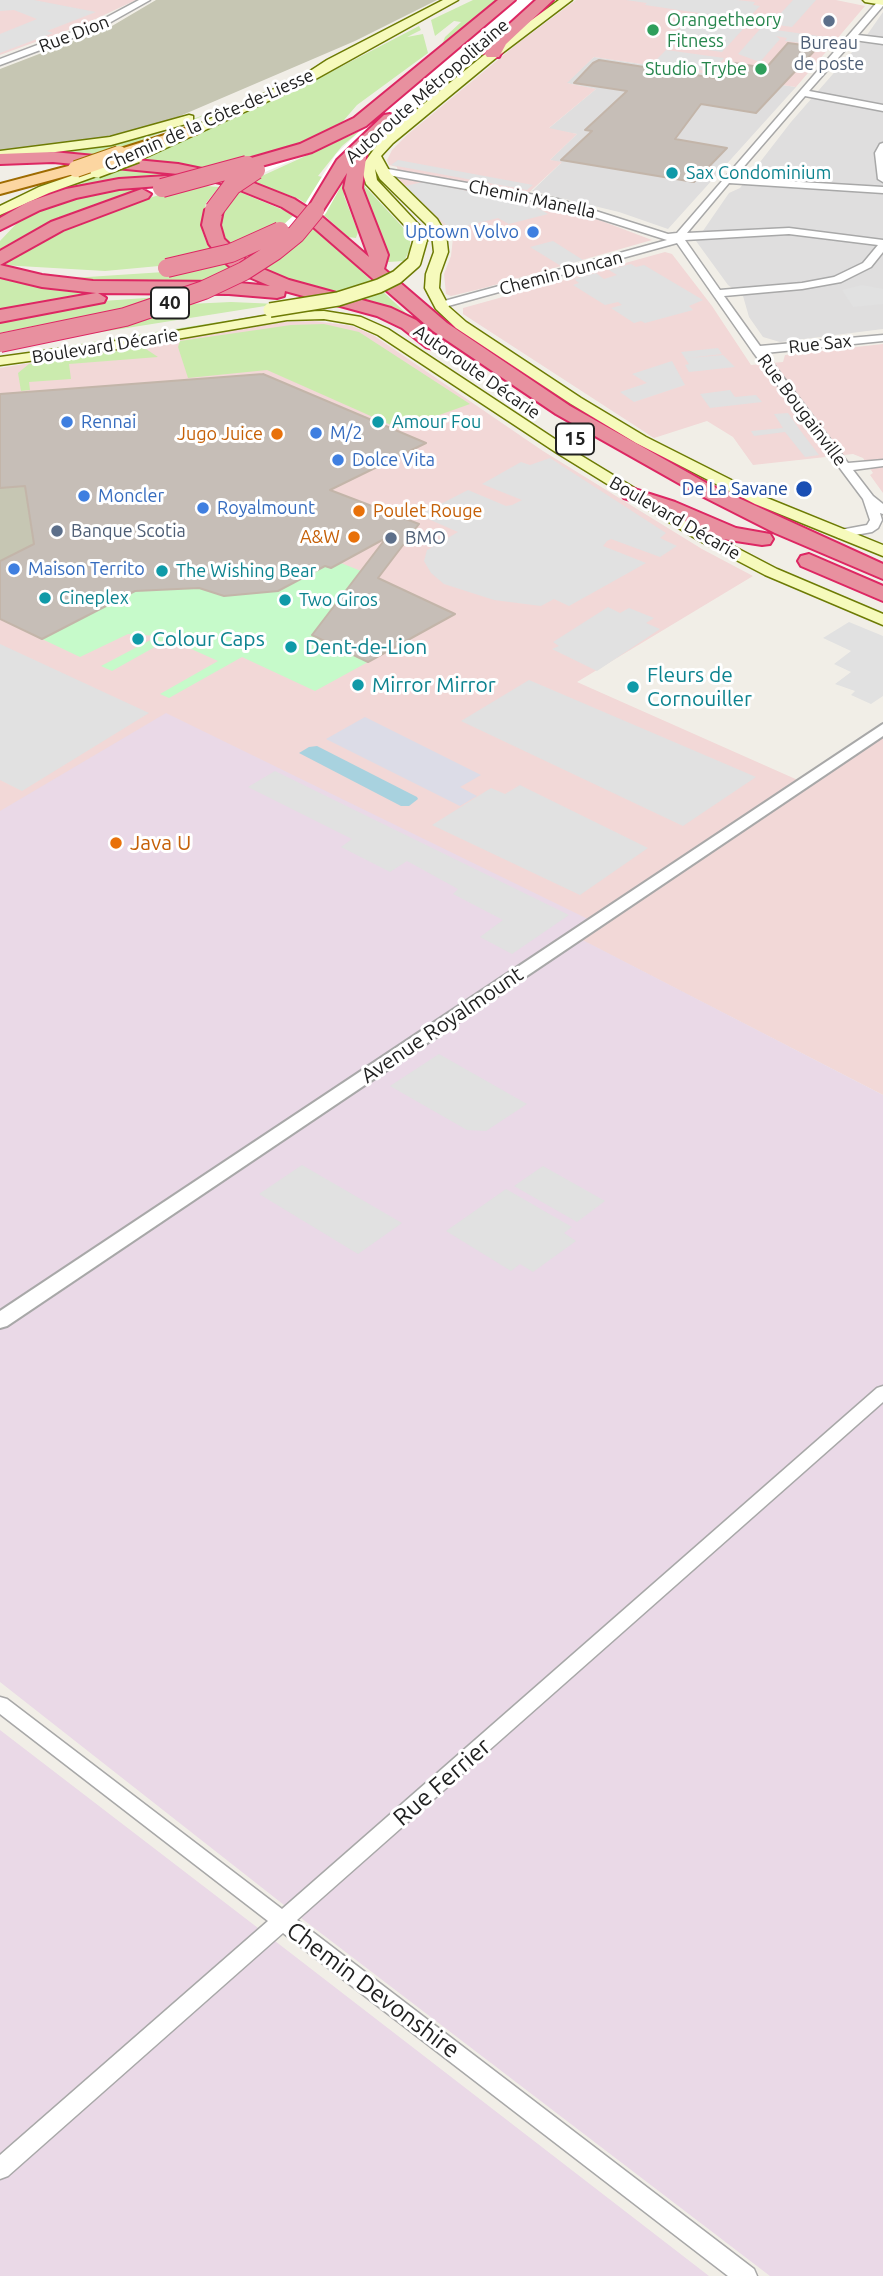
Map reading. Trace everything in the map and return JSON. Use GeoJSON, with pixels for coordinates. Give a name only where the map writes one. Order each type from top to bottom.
{"type":"FeatureCollection","features":[{"type":"Feature","properties":{"kind":"highway","name":"Autoroute Métropolitaine"},"geometry":{"type":"LineString","coordinates":[[0,259],[46,231],[110,204],[177,183],[285,156],[339,134],[367,118],[507,0]]}},
{"type":"Feature","properties":{"kind":"highway","name":"Autoroute Métropolitaine"},"geometry":{"type":"LineString","coordinates":[[0,343],[113,320],[204,290],[275,251],[296,234],[315,211],[336,173],[367,153],[383,124],[545,2]]}},
{"type":"Feature","properties":{"kind":"highway"},"geometry":{"type":"LineString","coordinates":[[493,54],[499,42],[545,2]]}},
{"type":"Feature","properties":{"kind":"highway"},"geometry":{"type":"LineString","coordinates":[[367,153],[353,178],[355,197],[379,255],[375,269]]}},
{"type":"Feature","properties":{"kind":"highway","name":"Autoroute Décarie"},"geometry":{"type":"LineString","coordinates":[[285,156],[236,183],[214,210],[211,225],[215,240],[227,256],[242,267],[282,284],[384,312],[414,328],[455,360],[604,456],[762,539],[883,594]]}},
{"type":"Feature","properties":{"kind":"highway"},"geometry":{"type":"LineString","coordinates":[[0,157],[117,158],[205,174],[258,191]]}},
{"type":"Feature","properties":{"kind":"highway"},"geometry":{"type":"LineString","coordinates":[[0,165],[117,158]]}},
{"type":"Feature","properties":{"kind":"highway"},"geometry":{"type":"LineString","coordinates":[[0,233],[5,218],[61,196],[131,183],[187,182],[258,191]]}},
{"type":"Feature","properties":{"kind":"highway","name":"Autoroute Décarie"},"geometry":{"type":"LineString","coordinates":[[258,191],[310,215],[451,335],[605,435],[747,511],[883,572]]}},
{"type":"Feature","properties":{"kind":"highway"},"geometry":{"type":"LineString","coordinates":[[0,270],[87,275],[167,268],[239,250],[269,237],[315,211]]}},
{"type":"Feature","properties":{"kind":"highway"},"geometry":{"type":"LineString","coordinates":[[0,270],[42,281],[93,287],[238,288],[297,296],[371,316],[455,360]]}},
{"type":"Feature","properties":{"kind":"highway"},"geometry":{"type":"LineString","coordinates":[[0,316],[59,304],[125,296],[297,296]]}},
{"type":"Feature","properties":{"kind":"highway"},"geometry":{"type":"LineString","coordinates":[[631,494],[668,506],[731,534],[762,539]]}},
{"type":"Feature","properties":{"kind":"main road","name":"Chemin de la Côte-de-Liesse"},"geometry":{"type":"LineString","coordinates":[[5,218],[44,190],[137,156],[308,78],[331,63],[447,3],[460,0]]}},
{"type":"Feature","properties":{"kind":"main road"},"geometry":{"type":"LineString","coordinates":[[545,2],[566,0]]}},
{"type":"Feature","properties":{"kind":"main road"},"geometry":{"type":"LineString","coordinates":[[869,0],[883,2]]}},
{"type":"Feature","properties":{"kind":"main road"},"geometry":{"type":"LineString","coordinates":[[367,153],[384,144],[493,54]]}},
{"type":"Feature","properties":{"kind":"main road"},"geometry":{"type":"LineString","coordinates":[[0,157],[91,144],[148,132],[198,115],[293,73],[331,63]]}},
{"type":"Feature","properties":{"kind":"main road"},"geometry":{"type":"LineString","coordinates":[[0,189],[117,158],[193,130]]}},
{"type":"Feature","properties":{"kind":"main road"},"geometry":{"type":"LineString","coordinates":[[367,153],[439,234],[441,252],[431,281],[433,292],[441,305],[471,332],[632,435],[761,501],[883,551]]}},
{"type":"Feature","properties":{"kind":"main road"},"geometry":{"type":"LineString","coordinates":[[0,354],[338,299],[379,286],[397,277],[414,262],[420,241],[412,225],[371,181],[367,153]]}},
{"type":"Feature","properties":{"kind":"main road","name":"Boulevard Décarie"},"geometry":{"type":"LineString","coordinates":[[0,362],[287,316],[316,314],[366,323],[631,494],[769,571],[883,620]]}},
{"type":"Feature","properties":{"kind":"street","name":"Rue Dion"},"geometry":{"type":"LineString","coordinates":[[0,62],[99,25],[146,0]]}},
{"type":"Feature","properties":{"kind":"street"},"geometry":{"type":"LineString","coordinates":[[717,293],[832,281],[867,265],[883,244],[789,231],[680,237],[683,230],[883,2]]}},
{"type":"Feature","properties":{"kind":"street"},"geometry":{"type":"LineString","coordinates":[[851,37],[883,41]]}},
{"type":"Feature","properties":{"kind":"street"},"geometry":{"type":"LineString","coordinates":[[803,93],[883,108]]}},
{"type":"Feature","properties":{"kind":"street"},"geometry":{"type":"LineString","coordinates":[[883,146],[883,179]]}},
{"type":"Feature","properties":{"kind":"street","name":"Chemin Manella"},"geometry":{"type":"LineString","coordinates":[[382,171],[548,200],[605,215],[660,235],[680,237]]}},
{"type":"Feature","properties":{"kind":"street"},"geometry":{"type":"LineString","coordinates":[[727,180],[883,190]]}},
{"type":"Feature","properties":{"kind":"street","name":"Rue Bougainville"},"geometry":{"type":"LineString","coordinates":[[680,237],[682,247],[757,350],[869,499],[883,510]]}},
{"type":"Feature","properties":{"kind":"street","name":"Chemin Duncan"},"geometry":{"type":"LineString","coordinates":[[441,305],[661,246],[680,237]]}},
{"type":"Feature","properties":{"kind":"street","name":"Rue Sax"},"geometry":{"type":"LineString","coordinates":[[757,350],[883,338]]}},
{"type":"Feature","properties":{"kind":"street"},"geometry":{"type":"LineString","coordinates":[[845,467],[883,463]]}},
{"type":"Feature","properties":{"kind":"street"},"geometry":{"type":"LineString","coordinates":[[839,534],[872,528],[876,520],[869,499]]}},
{"type":"Feature","properties":{"kind":"street","name":"Avenue Royalmount"},"geometry":{"type":"LineString","coordinates":[[0,1321],[883,729]]}},
{"type":"Feature","properties":{"kind":"street","name":"Rue Ferrier"},"geometry":{"type":"LineString","coordinates":[[0,2169],[883,1392]]}},
{"type":"Feature","properties":{"kind":"street","name":"Chemin Devonshire"},"geometry":{"type":"LineString","coordinates":[[0,1704],[746,2276]]}},
{"type":"Feature","properties":{"kind":"shaded area"},"geometry":{"type":"Polygon","coordinates":[[[0,0],[136,0],[87,23],[0,55],[0,0]]]}},
{"type":"Feature","properties":{"kind":"shaded area"},"geometry":{"type":"Polygon","coordinates":[[[0,0],[34,0],[96,12],[47,31],[53,33],[0,53],[0,34],[37,19],[14,10],[0,11],[0,0]]]}},
{"type":"Feature","properties":{"kind":"shaded area"},"geometry":{"type":"Polygon","coordinates":[[[156,0],[437,0],[355,41],[159,125],[97,140],[0,153],[0,69],[112,26],[156,0]]]}},
{"type":"Feature","properties":{"kind":"shaded area"},"geometry":{"type":"Polygon","coordinates":[[[576,0],[836,0],[865,6],[796,87],[594,57],[567,83],[596,89],[549,128],[577,134],[550,160],[562,162],[521,200],[599,220],[652,240],[484,288],[451,296],[446,294],[444,274],[451,256],[453,238],[441,222],[400,182],[397,167],[389,165],[387,160],[392,150],[407,135],[517,44],[576,0]]]}},
{"type":"Feature","properties":{"kind":"shaded area"},"geometry":{"type":"Polygon","coordinates":[[[626,0],[737,0],[755,2],[753,5],[760,6],[746,20],[626,0]]]}},
{"type":"Feature","properties":{"kind":"shaded area"},"geometry":{"type":"Polygon","coordinates":[[[793,0],[816,0],[792,27],[771,24],[793,0]]]}},
{"type":"Feature","properties":{"kind":"shaded area"},"geometry":{"type":"Polygon","coordinates":[[[883,12],[883,329],[780,342],[763,337],[749,317],[743,296],[728,285],[696,241],[729,193],[740,188],[883,12]]]}},
{"type":"Feature","properties":{"kind":"shaded area"},"geometry":{"type":"Polygon","coordinates":[[[690,18],[746,26],[722,52],[672,45],[674,42],[668,41],[690,18]]]}},
{"type":"Feature","properties":{"kind":"shaded area"},"geometry":{"type":"Polygon","coordinates":[[[761,28],[826,37],[819,45],[785,41],[787,38],[776,36],[780,39],[760,62],[738,54],[761,28]]]}},
{"type":"Feature","properties":{"kind":"shaded area"},"geometry":{"type":"Polygon","coordinates":[[[666,50],[724,58],[717,66],[723,67],[718,73],[654,62],[666,50]]]}},
{"type":"Feature","properties":{"kind":"shaded area"},"geometry":{"type":"Polygon","coordinates":[[[594,57],[796,87],[668,229],[619,212],[532,191],[561,163],[550,160],[577,134],[548,129],[596,89],[566,83],[594,57]]]}},
{"type":"Feature","properties":{"kind":"shaded area"},"geometry":{"type":"Polygon","coordinates":[[[398,160],[533,185],[527,190],[391,165],[398,160]]]}},
{"type":"Feature","properties":{"kind":"shaded area"},"geometry":{"type":"Polygon","coordinates":[[[423,182],[532,204],[548,214],[509,224],[498,218],[451,230],[405,186],[423,182]]]}},
{"type":"Feature","properties":{"kind":"shaded area"},"geometry":{"type":"Polygon","coordinates":[[[553,241],[583,260],[561,266],[530,247],[553,241]]]}},
{"type":"Feature","properties":{"kind":"shaded area"},"geometry":{"type":"Polygon","coordinates":[[[665,252],[672,254],[712,306],[751,365],[783,362],[785,355],[883,344],[883,493],[870,475],[873,473],[863,458],[853,454],[753,465],[733,437],[707,421],[654,438],[463,314],[463,308],[665,252]]]}},
{"type":"Feature","properties":{"kind":"shaded area"},"geometry":{"type":"Polygon","coordinates":[[[631,264],[636,267],[644,265],[703,300],[689,306],[693,310],[645,323],[634,323],[611,308],[622,305],[618,302],[605,305],[573,285],[579,283],[574,279],[596,273],[604,279],[617,275],[609,270],[631,264]]]}},
{"type":"Feature","properties":{"kind":"shaded area"},"geometry":{"type":"Polygon","coordinates":[[[862,285],[883,289],[883,304],[853,307],[842,290],[862,285]]]}},
{"type":"Feature","properties":{"kind":"shaded area"},"geometry":{"type":"Polygon","coordinates":[[[314,321],[352,326],[373,335],[543,451],[702,549],[753,576],[577,682],[809,785],[883,737],[883,1095],[570,934],[0,811],[0,368],[284,322],[314,321]]]}},
{"type":"Feature","properties":{"kind":"shaded area"},"geometry":{"type":"Polygon","coordinates":[[[718,348],[722,354],[688,358],[723,355],[735,367],[689,372],[685,365],[689,364],[681,352],[718,348]]]}},
{"type":"Feature","properties":{"kind":"shaded area"},"geometry":{"type":"Polygon","coordinates":[[[672,361],[685,385],[634,402],[620,392],[647,383],[632,374],[672,361]]]}},
{"type":"Feature","properties":{"kind":"shaded area"},"geometry":{"type":"Polygon","coordinates":[[[730,390],[735,397],[756,395],[762,402],[710,408],[700,394],[730,390]]]}},
{"type":"Feature","properties":{"kind":"shaded area"},"geometry":{"type":"Polygon","coordinates":[[[788,413],[819,455],[805,457],[785,432],[754,436],[751,431],[783,428],[774,414],[788,413]]]}},
{"type":"Feature","properties":{"kind":"shaded area"},"geometry":{"type":"Polygon","coordinates":[[[550,458],[666,533],[660,538],[677,546],[660,557],[611,539],[607,541],[603,546],[646,563],[569,606],[554,599],[541,606],[494,600],[444,584],[431,573],[424,561],[427,550],[458,532],[419,515],[468,490],[506,506],[512,505],[522,500],[482,484],[521,462],[530,465],[550,458]]]}},
{"type":"Feature","properties":{"kind":"shaded area"},"geometry":{"type":"Polygon","coordinates":[[[25,486],[35,544],[0,561],[0,488],[25,486]]]}},
{"type":"Feature","properties":{"kind":"shaded area"},"geometry":{"type":"Polygon","coordinates":[[[608,607],[620,613],[629,608],[654,618],[646,623],[660,629],[597,671],[552,649],[559,646],[553,642],[608,607]]]}},
{"type":"Feature","properties":{"kind":"shaded area"},"geometry":{"type":"Polygon","coordinates":[[[849,622],[883,636],[883,696],[871,704],[851,695],[855,691],[835,684],[851,672],[834,664],[851,651],[823,638],[849,622]]]}},
{"type":"Feature","properties":{"kind":"shaded area"},"geometry":{"type":"Polygon","coordinates":[[[0,644],[149,713],[22,791],[0,780],[0,644]]]}},
{"type":"Feature","properties":{"kind":"shaded area"},"geometry":{"type":"Polygon","coordinates":[[[529,680],[756,777],[683,826],[461,721],[529,680]]]}},
{"type":"Feature","properties":{"kind":"shaded area"},"geometry":{"type":"Polygon","coordinates":[[[166,713],[590,920],[571,934],[883,1095],[883,2276],[770,2276],[284,1905],[0,1682],[0,811],[166,713]]]}},
{"type":"Feature","properties":{"kind":"shaded area"},"geometry":{"type":"Polygon","coordinates":[[[365,717],[481,775],[460,787],[477,796],[460,806],[326,739],[365,717]]]}},
{"type":"Feature","properties":{"kind":"shaded area"},"geometry":{"type":"Polygon","coordinates":[[[275,771],[569,915],[512,954],[480,937],[503,920],[453,894],[458,889],[407,861],[390,872],[341,847],[352,839],[248,787],[275,771]]]}},
{"type":"Feature","properties":{"kind":"shaded area"},"geometry":{"type":"Polygon","coordinates":[[[520,785],[648,848],[580,895],[432,825],[491,788],[505,794],[520,785]]]}},
{"type":"Feature","properties":{"kind":"shaded area"},"geometry":{"type":"Polygon","coordinates":[[[439,1054],[527,1104],[486,1131],[467,1130],[390,1086],[439,1054]]]}},
{"type":"Feature","properties":{"kind":"shaded area"},"geometry":{"type":"Polygon","coordinates":[[[302,1165],[402,1223],[358,1254],[259,1194],[302,1165]]]}},
{"type":"Feature","properties":{"kind":"shaded area"},"geometry":{"type":"Polygon","coordinates":[[[543,1166],[605,1201],[577,1222],[514,1186],[543,1166]]]}},
{"type":"Feature","properties":{"kind":"shaded area"},"geometry":{"type":"Polygon","coordinates":[[[506,1189],[572,1227],[564,1233],[576,1241],[533,1272],[520,1264],[511,1271],[446,1231],[506,1189]]]}},
{"type":"Feature","properties":{"kind":"shaded area"},"geometry":{"type":"Polygon","coordinates":[[[0,1730],[288,1951],[709,2276],[0,2276],[0,1730]]]}},
{"type":"Feature","properties":{"kind":"green space"},"geometry":{"type":"Polygon","coordinates":[[[473,0],[498,0],[440,50],[445,37],[461,22],[454,21],[435,36],[431,20],[473,0]]]}},
{"type":"Feature","properties":{"kind":"green space"},"geometry":{"type":"Polygon","coordinates":[[[419,26],[421,30],[407,37],[423,34],[428,53],[357,105],[338,127],[323,135],[289,149],[208,171],[137,161],[325,75],[419,26]]]}},
{"type":"Feature","properties":{"kind":"green space"},"geometry":{"type":"Polygon","coordinates":[[[233,104],[100,157],[46,154],[166,129],[233,104]]]}},
{"type":"Feature","properties":{"kind":"green space"},"geometry":{"type":"Polygon","coordinates":[[[360,131],[342,146],[318,176],[344,182],[344,196],[358,232],[356,238],[348,237],[326,217],[299,199],[251,181],[360,131]]]}},
{"type":"Feature","properties":{"kind":"green space"},"geometry":{"type":"Polygon","coordinates":[[[122,166],[190,176],[51,193],[77,183],[122,166]]]}},
{"type":"Feature","properties":{"kind":"green space"},"geometry":{"type":"Polygon","coordinates":[[[360,181],[410,235],[410,249],[404,261],[388,262],[372,226],[360,181]]]}},
{"type":"Feature","properties":{"kind":"green space"},"geometry":{"type":"Polygon","coordinates":[[[153,185],[69,214],[0,250],[0,241],[17,223],[50,204],[94,191],[153,185]]]}},
{"type":"Feature","properties":{"kind":"green space"},"geometry":{"type":"Polygon","coordinates":[[[193,185],[219,187],[206,203],[201,227],[206,242],[214,253],[159,266],[105,271],[2,265],[54,233],[112,209],[193,185]]]}},
{"type":"Feature","properties":{"kind":"green space"},"geometry":{"type":"Polygon","coordinates":[[[237,191],[288,212],[317,230],[409,316],[257,271],[226,246],[219,222],[220,214],[237,191]]]}},
{"type":"Feature","properties":{"kind":"green space"},"geometry":{"type":"Polygon","coordinates":[[[222,261],[235,269],[205,285],[137,285],[57,279],[164,272],[222,261]]]}},
{"type":"Feature","properties":{"kind":"green space"},"geometry":{"type":"Polygon","coordinates":[[[0,279],[110,291],[111,294],[0,312],[0,279]]]}},
{"type":"Feature","properties":{"kind":"green space"},"geometry":{"type":"Polygon","coordinates":[[[174,296],[0,333],[0,320],[103,301],[174,296]]]}},
{"type":"Feature","properties":{"kind":"green space"},"geometry":{"type":"Polygon","coordinates":[[[188,304],[278,304],[45,341],[188,304]]]}},
{"type":"Feature","properties":{"kind":"green space"},"geometry":{"type":"Polygon","coordinates":[[[307,308],[318,310],[36,353],[35,351],[307,308]]]}},
{"type":"Feature","properties":{"kind":"green space"},"geometry":{"type":"Polygon","coordinates":[[[324,324],[359,332],[470,404],[400,429],[267,370],[188,378],[178,347],[180,341],[291,325],[324,324]]]}},
{"type":"Feature","properties":{"kind":"green space"},"geometry":{"type":"Polygon","coordinates":[[[143,347],[158,357],[69,364],[71,379],[29,382],[30,390],[21,391],[18,373],[29,364],[143,347]]]}},
{"type":"Feature","properties":{"kind":"green space"},"geometry":{"type":"Polygon","coordinates":[[[341,563],[361,571],[312,635],[368,662],[315,691],[242,657],[169,698],[160,694],[218,661],[169,639],[112,671],[101,666],[158,636],[128,634],[80,657],[42,639],[135,591],[199,588],[224,596],[278,591],[325,566],[331,568],[341,563]]]}},
{"type":"Feature","properties":{"kind":"water"},"geometry":{"type":"Polygon","coordinates":[[[317,746],[418,799],[409,806],[401,806],[299,753],[317,746]]]}},
{"type":"Feature","properties":{"kind":"pier"},"geometry":{"type":"Polygon","coordinates":[[[498,0],[549,0],[537,3],[400,122],[377,144],[346,188],[345,179],[326,213],[309,233],[265,268],[183,294],[273,246],[175,264],[283,225],[303,207],[336,154],[360,131],[256,176],[242,185],[221,210],[205,210],[214,195],[239,173],[164,190],[117,205],[82,219],[0,265],[0,250],[58,218],[153,185],[302,144],[345,124],[440,50],[498,0]]]}},
{"type":"Feature","properties":{"kind":"building"},"geometry":{"type":"Polygon","coordinates":[[[788,43],[818,47],[756,113],[701,104],[675,139],[727,148],[694,182],[561,160],[592,131],[585,130],[627,91],[574,83],[593,63],[599,60],[721,79],[734,63],[766,68],[788,43]]]}},
{"type":"Feature","properties":{"kind":"building","name":"Royalmount"},"geometry":{"type":"Polygon","coordinates":[[[263,374],[426,443],[330,490],[419,524],[378,578],[455,614],[368,662],[312,635],[386,538],[331,568],[325,566],[278,591],[224,596],[199,588],[135,591],[42,639],[0,619],[0,561],[34,544],[25,486],[0,488],[0,394],[263,374]]]}},
{"type":"Feature","properties":{"kind":"place","name":"Bureau de poste"},"geometry":{"type":"Point","coordinates":[829,21]}},
{"type":"Feature","properties":{"kind":"place","name":"Orangetheory Fitness"},"geometry":{"type":"Point","coordinates":[653,30]}},
{"type":"Feature","properties":{"kind":"place","name":"Studio Trybe"},"geometry":{"type":"Point","coordinates":[761,69]}},
{"type":"Feature","properties":{"kind":"place","name":"Sax Condominium"},"geometry":{"type":"Point","coordinates":[672,173]}},
{"type":"Feature","properties":{"kind":"place","name":"Uptown Volvo"},"geometry":{"type":"Point","coordinates":[533,232]}},
{"type":"Feature","properties":{"kind":"place","name":"Rennai"},"geometry":{"type":"Point","coordinates":[67,422]}},
{"type":"Feature","properties":{"kind":"place","name":"Amour Fou"},"geometry":{"type":"Point","coordinates":[378,422]}},
{"type":"Feature","properties":{"kind":"place","name":"M/2"},"geometry":{"type":"Point","coordinates":[316,433]}},
{"type":"Feature","properties":{"kind":"place","name":"Jugo Juice"},"geometry":{"type":"Point","coordinates":[277,434]}},
{"type":"Feature","properties":{"kind":"place","name":"Dolce Vita"},"geometry":{"type":"Point","coordinates":[338,460]}},
{"type":"Feature","properties":{"kind":"place","name":"De La Savane"},"geometry":{"type":"Point","coordinates":[804,489]}},
{"type":"Feature","properties":{"kind":"place","name":"Moncler"},"geometry":{"type":"Point","coordinates":[84,496]}},
{"type":"Feature","properties":{"kind":"place","name":"Royalmount"},"geometry":{"type":"Point","coordinates":[203,508]}},
{"type":"Feature","properties":{"kind":"place","name":"Poulet Rouge"},"geometry":{"type":"Point","coordinates":[359,511]}},
{"type":"Feature","properties":{"kind":"place","name":"Banque Scotia"},"geometry":{"type":"Point","coordinates":[57,531]}},
{"type":"Feature","properties":{"kind":"place","name":"A&W"},"geometry":{"type":"Point","coordinates":[354,537]}},
{"type":"Feature","properties":{"kind":"place","name":"BMO"},"geometry":{"type":"Point","coordinates":[391,538]}},
{"type":"Feature","properties":{"kind":"place","name":"Maison Territo"},"geometry":{"type":"Point","coordinates":[14,569]}},
{"type":"Feature","properties":{"kind":"place","name":"The Wishing Bear"},"geometry":{"type":"Point","coordinates":[162,571]}},
{"type":"Feature","properties":{"kind":"place","name":"Cineplex"},"geometry":{"type":"Point","coordinates":[45,598]}},
{"type":"Feature","properties":{"kind":"place","name":"Two Giros"},"geometry":{"type":"Point","coordinates":[285,600]}},
{"type":"Feature","properties":{"kind":"place","name":"Colour Caps"},"geometry":{"type":"Point","coordinates":[138,639]}},
{"type":"Feature","properties":{"kind":"place","name":"Dent-de-Lion"},"geometry":{"type":"Point","coordinates":[291,647]}},
{"type":"Feature","properties":{"kind":"place","name":"Mirror Mirror"},"geometry":{"type":"Point","coordinates":[358,685]}},
{"type":"Feature","properties":{"kind":"place","name":"Fleurs de Cornouiller"},"geometry":{"type":"Point","coordinates":[633,687]}},
{"type":"Feature","properties":{"kind":"place","name":"Java U"},"geometry":{"type":"Point","coordinates":[116,843]}}]}
